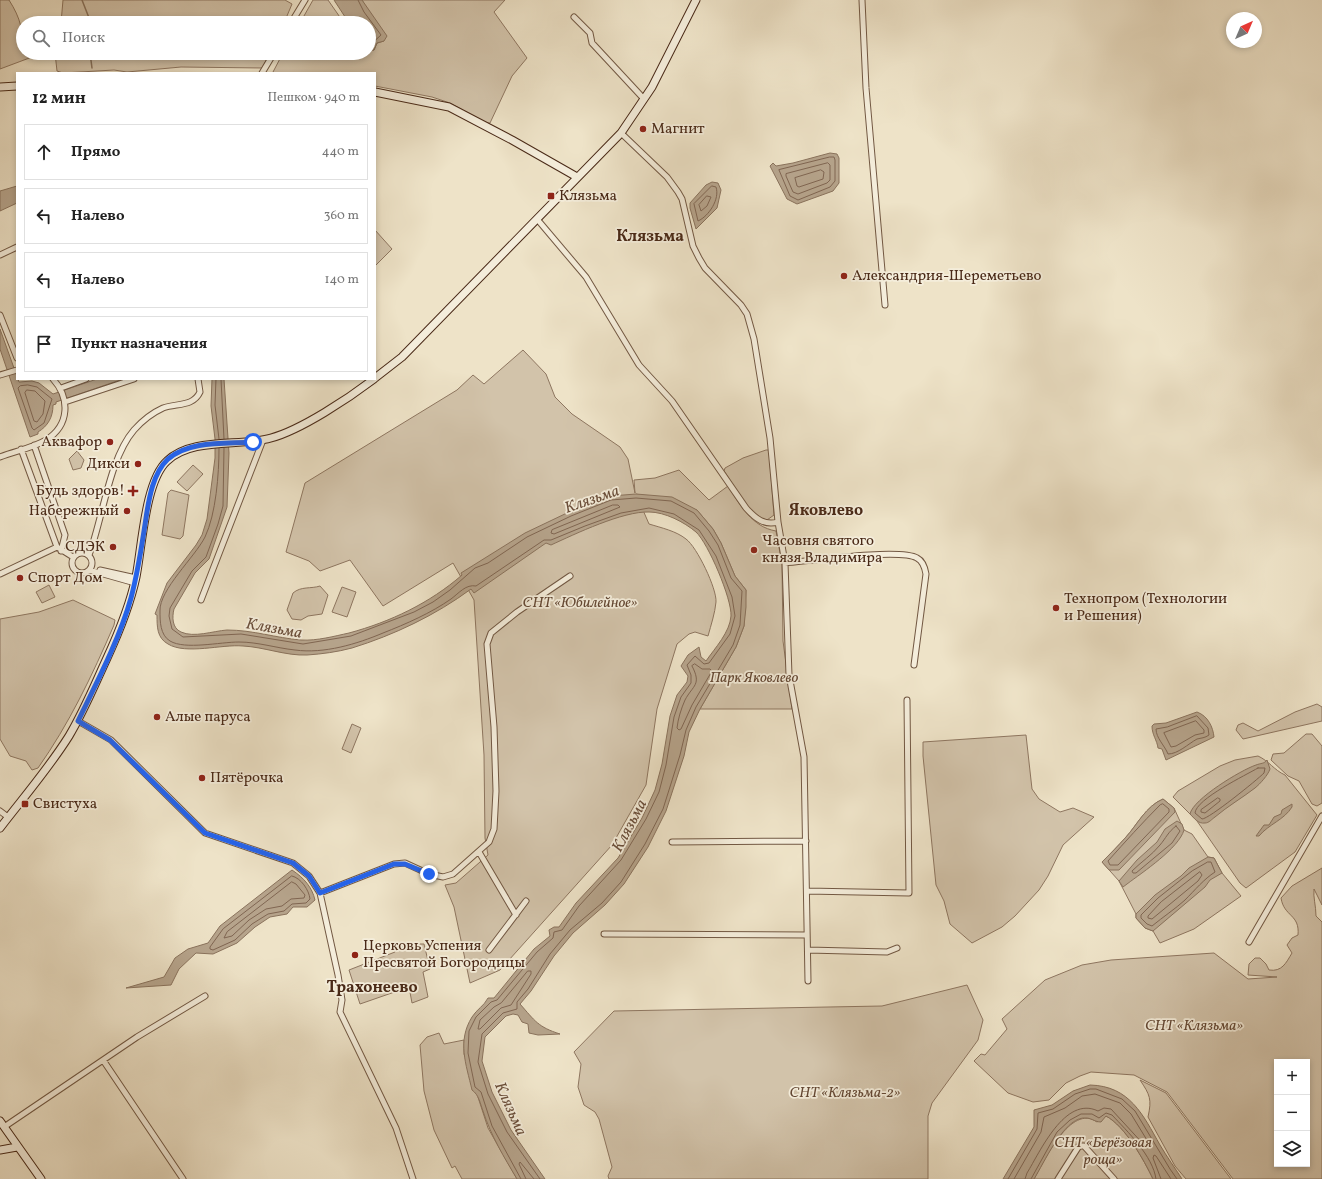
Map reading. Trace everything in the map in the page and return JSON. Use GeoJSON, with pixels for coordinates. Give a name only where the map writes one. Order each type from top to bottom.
{"type":"FeatureCollection","features":[{"type":"Feature","properties":{"kind":"main road"},"geometry":{"type":"LineString","coordinates":[[376,376],[402,357],[621,133],[644,99],[696,0]]}},
{"type":"Feature","properties":{"kind":"main road"},"geometry":{"type":"LineString","coordinates":[[0,87],[16,86]]}},
{"type":"Feature","properties":{"kind":"main road"},"geometry":{"type":"LineString","coordinates":[[376,92],[449,107],[512,140],[577,177]]}},
{"type":"Feature","properties":{"kind":"main road"},"geometry":{"type":"LineString","coordinates":[[0,828],[54,757],[78,721],[119,630],[135,580],[147,510],[156,476],[162,465],[173,456],[186,449],[263,440],[296,428],[371,380]]}},
{"type":"Feature","properties":{"kind":"main road"},"geometry":{"type":"LineString","coordinates":[[2,1124],[41,1179]]}},
{"type":"Feature","properties":{"kind":"main road"},"geometry":{"type":"LineString","coordinates":[[0,1150],[17,1146]]}},
{"type":"Feature","properties":{"kind":"street"},"geometry":{"type":"LineString","coordinates":[[295,16],[305,0]]}},
{"type":"Feature","properties":{"kind":"street"},"geometry":{"type":"LineString","coordinates":[[862,0],[866,88],[885,305]]}},
{"type":"Feature","properties":{"kind":"street"},"geometry":{"type":"LineString","coordinates":[[574,17],[590,33],[592,43],[644,99]]}},
{"type":"Feature","properties":{"kind":"street"},"geometry":{"type":"LineString","coordinates":[[263,72],[270,60]]}},
{"type":"Feature","properties":{"kind":"street"},"geometry":{"type":"LineString","coordinates":[[621,133],[666,177],[678,192],[682,199],[693,246],[699,258],[705,268],[741,305],[746,314],[754,339],[770,438],[778,522],[785,563],[787,660],[794,712],[804,757],[808,981]]}},
{"type":"Feature","properties":{"kind":"street"},"geometry":{"type":"LineString","coordinates":[[537,219],[586,277],[640,365],[672,401],[746,508],[764,522],[778,522]]}},
{"type":"Feature","properties":{"kind":"street"},"geometry":{"type":"LineString","coordinates":[[0,256],[16,248]]}},
{"type":"Feature","properties":{"kind":"street"},"geometry":{"type":"LineString","coordinates":[[0,315],[16,355]]}},
{"type":"Feature","properties":{"kind":"street"},"geometry":{"type":"LineString","coordinates":[[0,375],[16,370]]}},
{"type":"Feature","properties":{"kind":"street"},"geometry":{"type":"LineString","coordinates":[[0,456],[48,439],[60,426],[64,418],[65,401],[61,389],[54,380]]}},
{"type":"Feature","properties":{"kind":"street"},"geometry":{"type":"LineString","coordinates":[[61,389],[84,380]]}},
{"type":"Feature","properties":{"kind":"street"},"geometry":{"type":"LineString","coordinates":[[65,401],[131,380]]}},
{"type":"Feature","properties":{"kind":"street"},"geometry":{"type":"LineString","coordinates":[[88,555],[95,537],[115,464],[126,442],[138,426],[154,413],[170,406],[188,403],[195,399],[200,392],[198,380]]}},
{"type":"Feature","properties":{"kind":"street"},"geometry":{"type":"LineString","coordinates":[[201,600],[263,440]]}},
{"type":"Feature","properties":{"kind":"street"},"geometry":{"type":"LineString","coordinates":[[34,445],[65,535],[61,551]]}},
{"type":"Feature","properties":{"kind":"street"},"geometry":{"type":"LineString","coordinates":[[21,449],[57,547],[61,551],[73,557]]}},
{"type":"Feature","properties":{"kind":"street"},"geometry":{"type":"LineString","coordinates":[[0,574],[57,547]]}},
{"type":"Feature","properties":{"kind":"street"},"geometry":{"type":"LineString","coordinates":[[73,557],[82,552],[88,555],[92,562],[90,569]]}},
{"type":"Feature","properties":{"kind":"street"},"geometry":{"type":"LineString","coordinates":[[785,563],[880,554],[904,555],[917,558],[924,565],[926,574],[914,665]]}},
{"type":"Feature","properties":{"kind":"street"},"geometry":{"type":"LineString","coordinates":[[73,557],[72,566],[75,571],[81,573],[90,569],[135,580]]}},
{"type":"Feature","properties":{"kind":"street"},"geometry":{"type":"LineString","coordinates":[[320,893],[394,864],[405,864],[429,874],[443,877],[448,876],[453,874],[479,852],[488,842],[494,830],[496,791],[494,727],[487,644],[491,633],[517,612],[570,576]]}},
{"type":"Feature","properties":{"kind":"street"},"geometry":{"type":"LineString","coordinates":[[807,891],[909,893],[907,700]]}},
{"type":"Feature","properties":{"kind":"street"},"geometry":{"type":"LineString","coordinates":[[78,721],[110,740],[205,833],[293,863],[309,876],[320,893],[338,975],[342,1000],[340,1012],[396,1128],[413,1179]]}},
{"type":"Feature","properties":{"kind":"street"},"geometry":{"type":"LineString","coordinates":[[0,811],[8,817]]}},
{"type":"Feature","properties":{"kind":"street"},"geometry":{"type":"LineString","coordinates":[[1249,942],[1322,816]]}},
{"type":"Feature","properties":{"kind":"street"},"geometry":{"type":"LineString","coordinates":[[672,842],[806,841]]}},
{"type":"Feature","properties":{"kind":"street"},"geometry":{"type":"LineString","coordinates":[[479,852],[516,915]]}},
{"type":"Feature","properties":{"kind":"street"},"geometry":{"type":"LineString","coordinates":[[489,950],[526,901]]}},
{"type":"Feature","properties":{"kind":"street"},"geometry":{"type":"LineString","coordinates":[[604,934],[807,935]]}},
{"type":"Feature","properties":{"kind":"street"},"geometry":{"type":"LineString","coordinates":[[808,950],[887,952],[897,948]]}},
{"type":"Feature","properties":{"kind":"street"},"geometry":{"type":"LineString","coordinates":[[2,1124],[205,996]]}},
{"type":"Feature","properties":{"kind":"street"},"geometry":{"type":"LineString","coordinates":[[103,1060],[183,1179]]}},
{"type":"Feature","properties":{"kind":"street"},"geometry":{"type":"LineString","coordinates":[[1058,1179],[1079,1146],[1084,1146],[1114,1179]]}},
{"type":"Feature","properties":{"kind":"green space"},"geometry":{"type":"Polygon","coordinates":[[[0,0],[9,0],[18,16],[16,16],[16,60],[24,60],[0,69],[0,0]]]}},
{"type":"Feature","properties":{"kind":"green space"},"geometry":{"type":"Polygon","coordinates":[[[63,0],[285,0],[292,4],[287,16],[62,16],[63,0]]]}},
{"type":"Feature","properties":{"kind":"green space"},"geometry":{"type":"Polygon","coordinates":[[[313,0],[328,0],[339,16],[304,16],[313,0]]]}},
{"type":"Feature","properties":{"kind":"green space"},"geometry":{"type":"Polygon","coordinates":[[[362,0],[505,0],[494,12],[527,58],[512,76],[490,123],[486,123],[450,103],[432,97],[376,86],[376,72],[273,72],[279,60],[376,60],[376,45],[377,43],[384,41],[376,26],[376,16],[371,16],[362,0]]]}},
{"type":"Feature","properties":{"kind":"green space"},"geometry":{"type":"Polygon","coordinates":[[[56,60],[266,60],[262,68],[181,67],[127,72],[114,70],[80,72],[57,71],[56,60]]]}},
{"type":"Feature","properties":{"kind":"green space"},"geometry":{"type":"Polygon","coordinates":[[[376,231],[392,249],[376,265],[376,231]]]}},
{"type":"Feature","properties":{"kind":"green space","name":"СНТ «Юбилейное»"},"geometry":{"type":"Polygon","coordinates":[[[523,350],[546,374],[555,397],[572,414],[620,447],[628,459],[635,493],[634,480],[655,478],[679,470],[709,500],[728,486],[742,508],[753,520],[768,529],[776,531],[782,564],[783,641],[792,709],[700,709],[736,647],[744,626],[746,590],[735,576],[721,543],[713,529],[697,510],[636,494],[649,524],[664,528],[682,536],[690,543],[701,559],[710,578],[716,602],[708,636],[695,632],[689,634],[677,644],[657,709],[646,785],[612,845],[500,970],[470,983],[454,907],[445,885],[456,883],[488,855],[485,838],[484,755],[474,600],[453,563],[383,606],[350,560],[320,571],[309,561],[286,552],[305,483],[457,390],[473,375],[484,384],[523,350]]]}},
{"type":"Feature","properties":{"kind":"green space"},"geometry":{"type":"Polygon","coordinates":[[[769,450],[774,515],[767,520],[754,513],[737,492],[724,471],[725,468],[743,458],[769,450]]]}},
{"type":"Feature","properties":{"kind":"green space"},"geometry":{"type":"Polygon","coordinates":[[[77,451],[84,460],[81,468],[73,470],[69,459],[77,451]]]}},
{"type":"Feature","properties":{"kind":"green space"},"geometry":{"type":"Polygon","coordinates":[[[193,465],[203,474],[187,491],[177,482],[193,465]]]}},
{"type":"Feature","properties":{"kind":"green space"},"geometry":{"type":"Polygon","coordinates":[[[171,490],[189,495],[183,536],[180,539],[162,535],[168,493],[171,490]]]}},
{"type":"Feature","properties":{"kind":"green space"},"geometry":{"type":"Polygon","coordinates":[[[49,585],[55,597],[42,603],[36,592],[49,585]]]}},
{"type":"Feature","properties":{"kind":"green space"},"geometry":{"type":"Polygon","coordinates":[[[320,586],[328,595],[322,614],[308,616],[301,620],[292,619],[287,610],[293,593],[303,588],[320,586]]]}},
{"type":"Feature","properties":{"kind":"green space"},"geometry":{"type":"Polygon","coordinates":[[[342,587],[356,592],[347,617],[332,612],[342,587]]]}},
{"type":"Feature","properties":{"kind":"green space"},"geometry":{"type":"Polygon","coordinates":[[[73,600],[115,620],[114,625],[70,717],[38,768],[32,770],[26,761],[10,756],[0,739],[0,619],[39,612],[73,600]]]}},
{"type":"Feature","properties":{"kind":"green space"},"geometry":{"type":"Polygon","coordinates":[[[1317,704],[1322,707],[1322,721],[1243,739],[1236,730],[1238,725],[1243,723],[1258,731],[1295,712],[1317,704]]]}},
{"type":"Feature","properties":{"kind":"green space"},"geometry":{"type":"Polygon","coordinates":[[[352,724],[361,728],[351,753],[342,749],[352,724]]]}},
{"type":"Feature","properties":{"kind":"green space"},"geometry":{"type":"Polygon","coordinates":[[[1306,734],[1312,734],[1322,746],[1322,803],[1317,806],[1312,804],[1299,781],[1288,776],[1271,760],[1273,754],[1284,753],[1306,734]]]}},
{"type":"Feature","properties":{"kind":"green space"},"geometry":{"type":"Polygon","coordinates":[[[1026,735],[1032,789],[1039,799],[1060,812],[1073,808],[1094,817],[1063,845],[1048,876],[1039,890],[1015,916],[1002,927],[972,943],[950,924],[944,901],[936,885],[923,756],[923,742],[1026,735]]]}},
{"type":"Feature","properties":{"kind":"green space"},"geometry":{"type":"Polygon","coordinates":[[[1258,756],[1285,775],[1317,815],[1295,852],[1246,888],[1240,883],[1197,821],[1173,797],[1178,791],[1220,766],[1235,760],[1258,756]]]}},
{"type":"Feature","properties":{"kind":"green space"},"geometry":{"type":"Polygon","coordinates":[[[1163,799],[1174,808],[1184,830],[1192,834],[1208,857],[1214,858],[1222,873],[1241,896],[1194,929],[1160,943],[1153,931],[1145,928],[1136,918],[1136,914],[1119,881],[1102,862],[1126,837],[1147,811],[1163,799]]]}},
{"type":"Feature","properties":{"kind":"green space","name":"СНТ «Клязьма»"},"geometry":{"type":"Polygon","coordinates":[[[1322,868],[1322,905],[1314,889],[1314,892],[1316,916],[1322,922],[1322,1179],[1233,1179],[1167,1092],[1134,1075],[1091,1072],[1066,1083],[1049,1100],[1033,1102],[1008,1093],[974,1061],[981,1054],[985,1055],[1007,1029],[1002,1019],[1045,980],[1082,965],[1111,960],[1214,953],[1248,979],[1277,977],[1248,975],[1249,964],[1255,958],[1260,958],[1269,970],[1277,970],[1283,966],[1292,953],[1287,945],[1292,938],[1298,935],[1297,923],[1285,909],[1281,898],[1292,886],[1322,868]]]}},
{"type":"Feature","properties":{"kind":"green space"},"geometry":{"type":"Polygon","coordinates":[[[410,944],[424,944],[430,969],[423,972],[428,997],[412,1003],[409,987],[360,1004],[349,970],[395,952],[394,950],[410,944]]]}},
{"type":"Feature","properties":{"kind":"green space","name":"СНТ «Клязьма-2»"},"geometry":{"type":"Polygon","coordinates":[[[967,985],[983,1020],[978,1040],[932,1103],[928,1116],[928,1179],[609,1179],[608,1176],[612,1167],[599,1119],[595,1112],[584,1105],[578,1087],[581,1064],[574,1052],[614,1011],[882,1006],[967,985]]]}},
{"type":"Feature","properties":{"kind":"green space"},"geometry":{"type":"Polygon","coordinates":[[[439,1033],[444,1044],[464,1040],[464,1054],[488,1128],[517,1179],[462,1179],[455,1166],[452,1168],[434,1130],[424,1091],[420,1045],[427,1037],[439,1033]]]}},
{"type":"Feature","properties":{"kind":"green space"},"geometry":{"type":"Polygon","coordinates":[[[1140,1080],[1166,1093],[1231,1179],[1186,1179],[1175,1166],[1148,1117],[1150,1101],[1140,1080]]]}},
{"type":"Feature","properties":{"kind":"green space","name":"СНТ «Берёзовая роща»"},"geometry":{"type":"Polygon","coordinates":[[[1106,1116],[1120,1127],[1127,1135],[1145,1163],[1153,1179],[1034,1179],[1051,1148],[1068,1127],[1078,1120],[1087,1118],[1097,1122],[1106,1116]]]}},
{"type":"Feature","properties":{"kind":"water"},"geometry":{"type":"Polygon","coordinates":[[[334,0],[362,0],[373,16],[344,16],[334,0]]]}},
{"type":"Feature","properties":{"kind":"water"},"geometry":{"type":"Polygon","coordinates":[[[376,20],[387,36],[384,41],[377,43],[376,45],[376,20]]]}},
{"type":"Feature","properties":{"kind":"water"},"geometry":{"type":"Polygon","coordinates":[[[830,153],[837,154],[839,158],[839,183],[833,191],[797,204],[787,199],[770,166],[773,163],[776,166],[830,153]]]}},
{"type":"Feature","properties":{"kind":"water"},"geometry":{"type":"Polygon","coordinates":[[[712,182],[718,183],[721,190],[717,208],[696,229],[690,203],[706,185],[712,182]]]}},
{"type":"Feature","properties":{"kind":"water"},"geometry":{"type":"Polygon","coordinates":[[[16,186],[16,203],[0,211],[0,191],[16,186]]]}},
{"type":"Feature","properties":{"kind":"water"},"geometry":{"type":"Polygon","coordinates":[[[0,329],[16,374],[16,380],[18,380],[19,382],[32,381],[39,383],[53,394],[94,380],[120,380],[56,402],[56,404],[53,405],[51,417],[47,424],[38,432],[38,434],[30,437],[0,349],[0,329]]]}},
{"type":"Feature","properties":{"kind":"water"},"geometry":{"type":"Polygon","coordinates":[[[212,380],[224,380],[229,453],[227,507],[209,559],[195,573],[174,609],[174,625],[178,630],[186,634],[237,630],[307,640],[349,633],[394,617],[423,603],[450,585],[462,575],[461,573],[525,533],[569,512],[611,496],[636,494],[672,497],[697,510],[713,529],[721,543],[735,576],[746,590],[744,626],[736,647],[700,709],[689,732],[684,756],[666,811],[648,847],[624,884],[605,905],[573,933],[554,956],[531,991],[520,1004],[537,1023],[560,1034],[538,1035],[529,1033],[528,1024],[522,1022],[518,1015],[513,1014],[506,1016],[485,1037],[482,1061],[492,1092],[511,1130],[545,1179],[517,1179],[494,1138],[478,1097],[472,1090],[465,1062],[464,1044],[467,1026],[472,1017],[488,998],[494,998],[534,949],[550,936],[549,930],[554,927],[559,927],[576,903],[618,858],[642,818],[655,790],[662,764],[670,716],[677,695],[687,682],[688,676],[681,666],[688,655],[699,647],[701,657],[706,661],[722,640],[730,622],[731,616],[728,597],[713,559],[707,547],[696,532],[680,521],[655,512],[638,513],[626,515],[599,524],[551,545],[546,543],[474,593],[471,589],[429,616],[383,637],[352,648],[330,653],[299,655],[243,646],[194,649],[176,647],[164,642],[162,639],[158,628],[157,615],[155,614],[167,583],[196,545],[202,535],[207,519],[215,458],[215,439],[211,406],[212,380]]]}},
{"type":"Feature","properties":{"kind":"water"},"geometry":{"type":"Polygon","coordinates":[[[1197,712],[1207,719],[1214,737],[1166,760],[1162,749],[1158,748],[1152,726],[1154,724],[1166,723],[1197,712]]]}},
{"type":"Feature","properties":{"kind":"water"},"geometry":{"type":"Polygon","coordinates":[[[1267,760],[1270,769],[1268,774],[1261,782],[1209,822],[1200,823],[1190,814],[1199,801],[1208,793],[1240,773],[1256,765],[1264,763],[1267,760]]]}},
{"type":"Feature","properties":{"kind":"water"},"geometry":{"type":"Polygon","coordinates":[[[1163,799],[1174,808],[1175,812],[1119,870],[1109,870],[1102,862],[1126,837],[1147,811],[1163,799]]]}},
{"type":"Feature","properties":{"kind":"water"},"geometry":{"type":"Polygon","coordinates":[[[1292,804],[1292,807],[1285,815],[1259,836],[1256,836],[1264,825],[1269,825],[1274,817],[1281,814],[1282,810],[1292,804]]]}},
{"type":"Feature","properties":{"kind":"water"},"geometry":{"type":"Polygon","coordinates":[[[1177,821],[1182,824],[1184,830],[1181,837],[1160,859],[1123,887],[1119,881],[1137,860],[1157,842],[1165,829],[1177,821]]]}},
{"type":"Feature","properties":{"kind":"water"},"geometry":{"type":"Polygon","coordinates":[[[1208,857],[1214,858],[1222,873],[1210,880],[1205,887],[1153,931],[1145,928],[1136,918],[1136,914],[1155,895],[1181,876],[1189,868],[1208,857]]]}},
{"type":"Feature","properties":{"kind":"water"},"geometry":{"type":"Polygon","coordinates":[[[292,870],[307,883],[314,895],[315,900],[307,907],[293,907],[287,914],[270,917],[255,927],[237,943],[213,954],[196,953],[179,969],[171,985],[126,988],[164,977],[175,958],[188,949],[208,943],[220,926],[292,870]]]}},
{"type":"Feature","properties":{"kind":"water"},"geometry":{"type":"Polygon","coordinates":[[[1090,1085],[1104,1087],[1115,1091],[1134,1104],[1148,1123],[1182,1179],[1153,1179],[1145,1163],[1127,1135],[1120,1127],[1106,1116],[1101,1122],[1083,1118],[1068,1126],[1055,1143],[1034,1179],[1003,1179],[1034,1127],[1034,1110],[1052,1105],[1073,1091],[1090,1085]]]}},
{"type":"Feature","properties":{"kind":"waterway"},"geometry":{"type":"LineString","coordinates":[[82,0],[88,16]]}},
{"type":"Feature","properties":{"kind":"waterway"},"geometry":{"type":"LineString","coordinates":[[91,60],[92,68]]}},
{"type":"Feature","properties":{"kind":"place","name":"Магнит"},"geometry":{"type":"Point","coordinates":[643,129]}},
{"type":"Feature","properties":{"kind":"place","name":"Клязьма"},"geometry":{"type":"Point","coordinates":[551,196]}},
{"type":"Feature","properties":{"kind":"place","name":"Александрия-Шереметьево"},"geometry":{"type":"Point","coordinates":[844,276]}},
{"type":"Feature","properties":{"kind":"place","name":"Аквафор"},"geometry":{"type":"Point","coordinates":[110,442]}},
{"type":"Feature","properties":{"kind":"place","name":"Дикси"},"geometry":{"type":"Point","coordinates":[138,464]}},
{"type":"Feature","properties":{"kind":"place","name":"Будь здоров!"},"geometry":{"type":"Point","coordinates":[133,491]}},
{"type":"Feature","properties":{"kind":"place","name":"Набережный"},"geometry":{"type":"Point","coordinates":[127,511]}},
{"type":"Feature","properties":{"kind":"place","name":"СДЭК"},"geometry":{"type":"Point","coordinates":[113,547]}},
{"type":"Feature","properties":{"kind":"place","name":"Часовня святого князя Владимира"},"geometry":{"type":"Point","coordinates":[754,550]}},
{"type":"Feature","properties":{"kind":"place","name":"Спорт Дом"},"geometry":{"type":"Point","coordinates":[20,578]}},
{"type":"Feature","properties":{"kind":"place","name":"Технопром (Технологии и Решения)"},"geometry":{"type":"Point","coordinates":[1056,608]}},
{"type":"Feature","properties":{"kind":"place","name":"Алые паруса"},"geometry":{"type":"Point","coordinates":[157,717]}},
{"type":"Feature","properties":{"kind":"place","name":"Пятёрочка"},"geometry":{"type":"Point","coordinates":[202,778]}},
{"type":"Feature","properties":{"kind":"place","name":"Свистуха"},"geometry":{"type":"Point","coordinates":[25,804]}},
{"type":"Feature","properties":{"kind":"place","name":"Церковь Успения Пресвятой Богородицы"},"geometry":{"type":"Point","coordinates":[355,955]}},
{"type":"Feature","properties":{"kind":"district","name":"Клязьма"},"geometry":{"type":"Point","coordinates":[650,237]}},
{"type":"Feature","properties":{"kind":"district","name":"Яковлево"},"geometry":{"type":"Point","coordinates":[826,511]}},
{"type":"Feature","properties":{"kind":"district","name":"Трахонеево"},"geometry":{"type":"Point","coordinates":[372,988]}},
{"type":"Feature","properties":{"kind":"route"},"geometry":{"type":"LineString","coordinates":[[253,442],[193,447],[173,456],[162,465],[152,488],[136,578],[130,600],[119,630],[78,721],[110,740],[205,833],[293,863],[309,876],[320,893],[394,864],[405,864],[429,874]]}},
{"type":"Feature","properties":{"kind":"park label","name":"Парк Яковлево"},"geometry":{"type":"Point","coordinates":[754,678]}}]}
